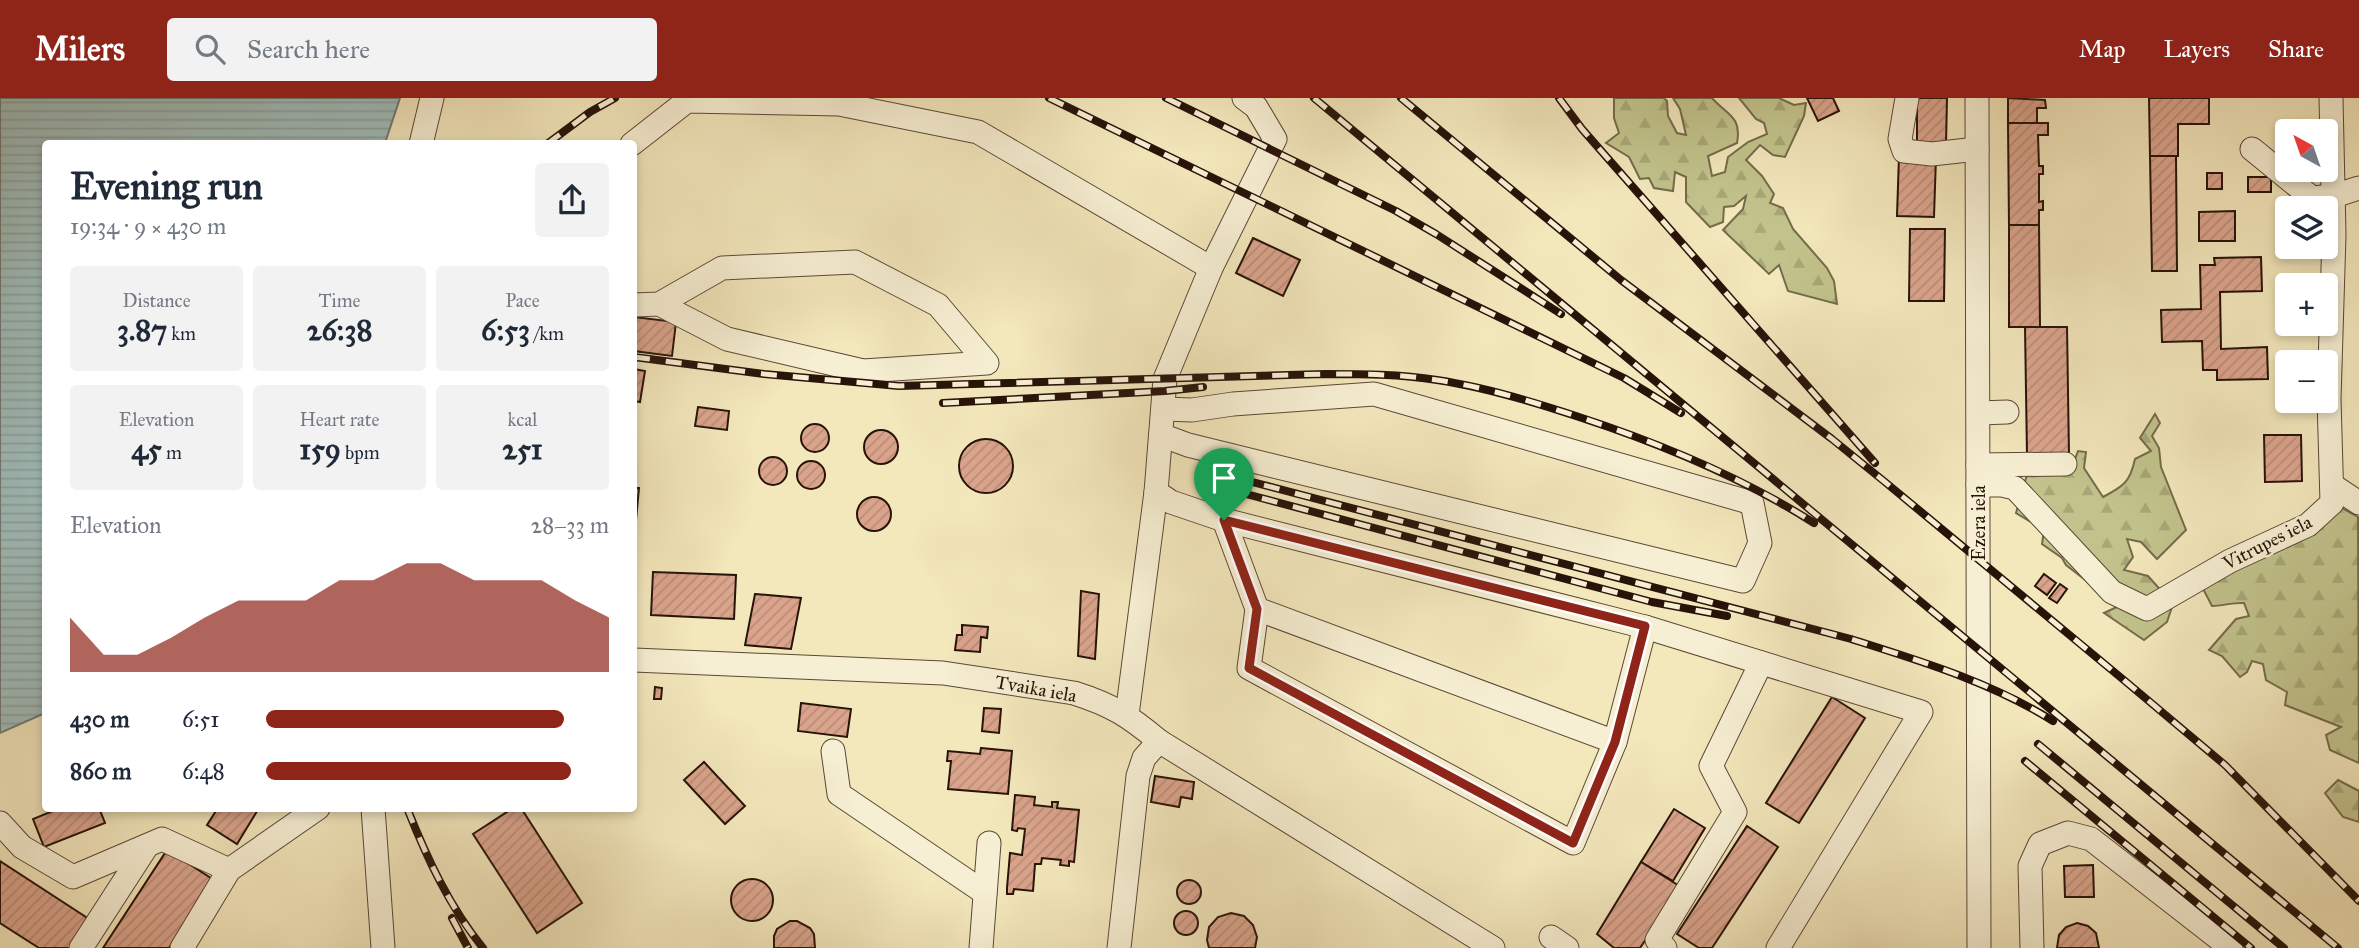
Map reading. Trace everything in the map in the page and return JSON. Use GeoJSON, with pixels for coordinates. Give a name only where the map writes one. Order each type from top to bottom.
{"type":"FeatureCollection","features":[{"type":"Feature","properties":{"kind":"street"},"geometry":{"type":"LineString","coordinates":[[422,140],[432,98]]}},
{"type":"Feature","properties":{"kind":"street"},"geometry":{"type":"LineString","coordinates":[[1127,715],[1156,492],[1166,379],[1211,268],[1275,139],[1256,107],[1244,98]]}},
{"type":"Feature","properties":{"kind":"street"},"geometry":{"type":"LineString","coordinates":[[1907,98],[1900,139],[1904,151],[1932,154],[1978,149]]}},
{"type":"Feature","properties":{"kind":"street","name":"Ezera iela"},"geometry":{"type":"LineString","coordinates":[[1977,98],[1979,948]]}},
{"type":"Feature","properties":{"kind":"street","name":"Vitrupes iela"},"geometry":{"type":"LineString","coordinates":[[2331,98],[2334,196]]}},
{"type":"Feature","properties":{"kind":"street"},"geometry":{"type":"LineString","coordinates":[[637,140],[686,99],[839,104],[978,132],[1211,268]]}},
{"type":"Feature","properties":{"kind":"street"},"geometry":{"type":"LineString","coordinates":[[2252,149],[2310,196]]}},
{"type":"Feature","properties":{"kind":"street"},"geometry":{"type":"LineString","coordinates":[[2334,196],[2359,188]]}},
{"type":"Feature","properties":{"kind":"street","name":"Vitrupes iela"},"geometry":{"type":"LineString","coordinates":[[1978,475],[2015,488],[2112,592],[2147,609],[2230,561],[2308,525],[2332,503],[2329,399],[2332,259]]}},
{"type":"Feature","properties":{"kind":"street"},"geometry":{"type":"LineString","coordinates":[[637,305],[659,304],[722,268],[855,262],[938,305],[987,363],[863,371],[727,339],[659,304]]}},
{"type":"Feature","properties":{"kind":"street"},"geometry":{"type":"LineString","coordinates":[[1161,435],[1188,445],[1743,581],[1760,543],[1752,503],[1374,394],[1233,404],[1192,410],[1164,408]]}},
{"type":"Feature","properties":{"kind":"street"},"geometry":{"type":"LineString","coordinates":[[1979,413],[2007,412]]}},
{"type":"Feature","properties":{"kind":"street"},"geometry":{"type":"LineString","coordinates":[[1978,475],[2065,464]]}},
{"type":"Feature","properties":{"kind":"street"},"geometry":{"type":"LineString","coordinates":[[2332,485],[2359,503]]}},
{"type":"Feature","properties":{"kind":"street"},"geometry":{"type":"LineString","coordinates":[[1156,492],[1171,502],[1224,520],[1645,626],[1921,712],[1778,948]]}},
{"type":"Feature","properties":{"kind":"street"},"geometry":{"type":"LineString","coordinates":[[1224,520],[1257,609],[1249,668],[1573,843],[1615,742],[1645,626]]}},
{"type":"Feature","properties":{"kind":"street"},"geometry":{"type":"LineString","coordinates":[[1257,609],[1615,742]]}},
{"type":"Feature","properties":{"kind":"street","name":"Tvaika iela"},"geometry":{"type":"LineString","coordinates":[[637,660],[943,673],[1074,693],[1096,700],[1127,715],[1159,741],[1493,948]]}},
{"type":"Feature","properties":{"kind":"street"},"geometry":{"type":"LineString","coordinates":[[1665,948],[1657,940],[1735,812],[1711,766],[1760,663]]}},
{"type":"Feature","properties":{"kind":"street"},"geometry":{"type":"LineString","coordinates":[[1119,948],[1138,776],[1144,758],[1159,741]]}},
{"type":"Feature","properties":{"kind":"street"},"geometry":{"type":"LineString","coordinates":[[833,751],[839,794],[985,893]]}},
{"type":"Feature","properties":{"kind":"street"},"geometry":{"type":"LineString","coordinates":[[182,948],[229,870],[312,812]]}},
{"type":"Feature","properties":{"kind":"street"},"geometry":{"type":"LineString","coordinates":[[373,812],[383,948]]}},
{"type":"Feature","properties":{"kind":"street"},"geometry":{"type":"LineString","coordinates":[[0,823],[22,847],[73,877],[162,839],[229,870]]}},
{"type":"Feature","properties":{"kind":"street"},"geometry":{"type":"LineString","coordinates":[[2032,948],[2030,866],[2040,844],[2067,833],[2091,839],[2231,948]]}},
{"type":"Feature","properties":{"kind":"street"},"geometry":{"type":"LineString","coordinates":[[981,948],[989,843]]}},
{"type":"Feature","properties":{"kind":"street"},"geometry":{"type":"LineString","coordinates":[[81,948],[147,846]]}},
{"type":"Feature","properties":{"kind":"green space"},"geometry":{"type":"Polygon","coordinates":[[[1614,98],[1664,98],[1667,101],[1668,116],[1677,133],[1686,135],[1680,109],[1673,98],[1712,98],[1735,121],[1738,134],[1737,143],[1708,156],[1712,176],[1725,172],[1728,157],[1748,142],[1767,134],[1764,123],[1756,119],[1739,98],[1779,98],[1794,105],[1806,103],[1804,116],[1785,157],[1773,155],[1760,145],[1746,160],[1762,176],[1774,194],[1770,203],[1783,208],[1793,229],[1827,268],[1834,281],[1837,304],[1788,291],[1779,265],[1769,274],[1723,230],[1743,209],[1746,196],[1734,206],[1724,207],[1723,222],[1710,227],[1686,202],[1686,177],[1675,172],[1673,191],[1654,188],[1649,178],[1640,179],[1629,157],[1606,143],[1619,133],[1614,118],[1614,98]]]}},
{"type":"Feature","properties":{"kind":"green space"},"geometry":{"type":"Polygon","coordinates":[[[2155,414],[2160,423],[2152,436],[2159,448],[2161,467],[2186,530],[2157,559],[2141,542],[2127,539],[2133,557],[2124,570],[2148,576],[2173,604],[2167,622],[2144,640],[2104,613],[2119,606],[2042,544],[2044,530],[2016,513],[2028,471],[2071,470],[2078,451],[2086,452],[2084,468],[2103,497],[2121,486],[2131,473],[2135,459],[2151,451],[2140,438],[2155,414]]]}},
{"type":"Feature","properties":{"kind":"green space"},"geometry":{"type":"Polygon","coordinates":[[[2340,507],[2358,517],[2359,763],[2330,750],[2326,735],[2341,727],[2285,705],[2287,692],[2266,680],[2263,664],[2252,661],[2247,672],[2240,677],[2222,656],[2209,650],[2236,619],[2249,616],[2244,603],[2212,606],[2201,585],[2340,507]]]}},
{"type":"Feature","properties":{"kind":"green space"},"geometry":{"type":"Polygon","coordinates":[[[2338,780],[2359,791],[2359,822],[2343,817],[2325,793],[2338,780]]]}},
{"type":"Feature","properties":{"kind":"water"},"geometry":{"type":"Polygon","coordinates":[[[0,98],[400,98],[386,140],[42,140],[42,714],[0,733],[0,98]]]}},
{"type":"Feature","properties":{"kind":"building"},"geometry":{"type":"Polygon","coordinates":[[[1807,98],[1833,98],[1839,111],[1818,121],[1807,98]]]}},
{"type":"Feature","properties":{"kind":"building"},"geometry":{"type":"Polygon","coordinates":[[[1917,98],[1947,98],[1946,145],[1917,145],[1917,98]]]}},
{"type":"Feature","properties":{"kind":"building"},"geometry":{"type":"Polygon","coordinates":[[[2008,98],[2045,100],[2046,108],[2037,108],[2037,123],[2008,123],[2008,98]]]}},
{"type":"Feature","properties":{"kind":"building"},"geometry":{"type":"Polygon","coordinates":[[[2149,98],[2209,98],[2209,124],[2178,124],[2178,156],[2150,156],[2149,98]]]}},
{"type":"Feature","properties":{"kind":"building"},"geometry":{"type":"Polygon","coordinates":[[[2008,123],[2048,123],[2048,135],[2038,135],[2039,166],[2043,166],[2043,174],[2039,174],[2039,202],[2043,201],[2043,210],[2039,210],[2039,225],[2009,225],[2008,123]]]}},
{"type":"Feature","properties":{"kind":"building"},"geometry":{"type":"Polygon","coordinates":[[[1899,156],[1936,157],[1934,217],[1897,216],[1899,156]]]}},
{"type":"Feature","properties":{"kind":"building"},"geometry":{"type":"Polygon","coordinates":[[[2150,156],[2176,156],[2177,271],[2152,271],[2150,156]]]}},
{"type":"Feature","properties":{"kind":"building"},"geometry":{"type":"Polygon","coordinates":[[[2207,173],[2222,173],[2222,189],[2207,189],[2207,173]]]}},
{"type":"Feature","properties":{"kind":"building"},"geometry":{"type":"Polygon","coordinates":[[[2248,177],[2271,177],[2271,192],[2248,192],[2248,177]]]}},
{"type":"Feature","properties":{"kind":"building"},"geometry":{"type":"Polygon","coordinates":[[[2235,211],[2235,241],[2199,241],[2199,212],[2235,211]]]}},
{"type":"Feature","properties":{"kind":"building"},"geometry":{"type":"Polygon","coordinates":[[[2009,225],[2039,225],[2040,327],[2009,327],[2009,225]]]}},
{"type":"Feature","properties":{"kind":"building"},"geometry":{"type":"Polygon","coordinates":[[[1910,229],[1945,229],[1944,301],[1909,301],[1910,229]]]}},
{"type":"Feature","properties":{"kind":"building"},"geometry":{"type":"Polygon","coordinates":[[[1253,238],[1300,260],[1283,296],[1236,273],[1253,238]]]}},
{"type":"Feature","properties":{"kind":"building"},"geometry":{"type":"Polygon","coordinates":[[[2261,257],[2262,291],[2220,292],[2221,349],[2267,347],[2268,379],[2217,380],[2217,370],[2203,370],[2202,341],[2162,342],[2161,310],[2201,309],[2200,265],[2215,265],[2214,258],[2261,257]]]}},
{"type":"Feature","properties":{"kind":"building"},"geometry":{"type":"Polygon","coordinates":[[[637,317],[676,322],[672,356],[637,351],[637,317]]]}},
{"type":"Feature","properties":{"kind":"building"},"geometry":{"type":"Polygon","coordinates":[[[2025,327],[2067,327],[2069,455],[2027,455],[2025,327]]]}},
{"type":"Feature","properties":{"kind":"building"},"geometry":{"type":"Polygon","coordinates":[[[637,370],[645,371],[640,402],[637,402],[637,370]]]}},
{"type":"Feature","properties":{"kind":"building"},"geometry":{"type":"Polygon","coordinates":[[[698,407],[729,411],[727,430],[695,426],[698,407]]]}},
{"type":"Feature","properties":{"kind":"building"},"geometry":{"type":"Polygon","coordinates":[[[815,424],[825,428],[829,438],[825,448],[815,452],[805,448],[801,438],[805,428],[815,424]]]}},
{"type":"Feature","properties":{"kind":"building"},"geometry":{"type":"Polygon","coordinates":[[[881,430],[893,435],[898,447],[893,459],[881,464],[869,459],[864,447],[869,435],[881,430]]]}},
{"type":"Feature","properties":{"kind":"building"},"geometry":{"type":"Polygon","coordinates":[[[2264,435],[2301,435],[2302,481],[2265,482],[2264,435]]]}},
{"type":"Feature","properties":{"kind":"building"},"geometry":{"type":"Polygon","coordinates":[[[991,439],[1001,443],[1009,451],[1013,466],[1009,481],[1001,489],[981,493],[971,489],[963,481],[959,461],[963,451],[971,443],[991,439]]]}},
{"type":"Feature","properties":{"kind":"building"},"geometry":{"type":"Polygon","coordinates":[[[773,457],[783,461],[787,471],[783,481],[773,485],[763,481],[759,471],[763,461],[773,457]]]}},
{"type":"Feature","properties":{"kind":"building"},"geometry":{"type":"Polygon","coordinates":[[[811,461],[821,465],[825,475],[821,485],[811,489],[801,485],[797,475],[801,465],[811,461]]]}},
{"type":"Feature","properties":{"kind":"building"},"geometry":{"type":"Polygon","coordinates":[[[874,497],[886,502],[891,514],[886,526],[874,531],[862,526],[857,514],[862,502],[874,497]]]}},
{"type":"Feature","properties":{"kind":"building"},"geometry":{"type":"Polygon","coordinates":[[[653,572],[736,575],[734,619],[651,615],[653,572]]]}},
{"type":"Feature","properties":{"kind":"building"},"geometry":{"type":"Polygon","coordinates":[[[2044,574],[2056,583],[2047,595],[2035,586],[2044,574]]]}},
{"type":"Feature","properties":{"kind":"building"},"geometry":{"type":"Polygon","coordinates":[[[2060,584],[2067,589],[2057,603],[2049,598],[2060,584]]]}},
{"type":"Feature","properties":{"kind":"building"},"geometry":{"type":"Polygon","coordinates":[[[1081,591],[1099,594],[1095,659],[1078,656],[1081,591]]]}},
{"type":"Feature","properties":{"kind":"building"},"geometry":{"type":"Polygon","coordinates":[[[755,594],[801,598],[791,649],[745,645],[755,594]]]}},
{"type":"Feature","properties":{"kind":"building"},"geometry":{"type":"Polygon","coordinates":[[[962,625],[988,627],[987,638],[981,637],[980,652],[955,650],[957,635],[962,635],[962,625]]]}},
{"type":"Feature","properties":{"kind":"building"},"geometry":{"type":"Polygon","coordinates":[[[655,687],[662,688],[661,699],[654,699],[655,687]]]}},
{"type":"Feature","properties":{"kind":"building"},"geometry":{"type":"Polygon","coordinates":[[[1832,697],[1865,718],[1799,823],[1766,803],[1832,697]]]}},
{"type":"Feature","properties":{"kind":"building"},"geometry":{"type":"Polygon","coordinates":[[[801,703],[851,709],[847,737],[798,731],[801,703]]]}},
{"type":"Feature","properties":{"kind":"building"},"geometry":{"type":"Polygon","coordinates":[[[984,708],[1001,709],[999,733],[982,731],[984,708]]]}},
{"type":"Feature","properties":{"kind":"building"},"geometry":{"type":"Polygon","coordinates":[[[981,748],[1012,751],[1008,794],[948,789],[951,761],[947,761],[948,751],[980,754],[981,748]]]}},
{"type":"Feature","properties":{"kind":"building"},"geometry":{"type":"Polygon","coordinates":[[[704,762],[745,806],[725,824],[684,780],[704,762]]]}},
{"type":"Feature","properties":{"kind":"building"},"geometry":{"type":"Polygon","coordinates":[[[1155,776],[1194,782],[1192,799],[1181,797],[1179,807],[1151,802],[1155,776]]]}},
{"type":"Feature","properties":{"kind":"building"},"geometry":{"type":"Polygon","coordinates":[[[1015,795],[1035,797],[1034,805],[1052,807],[1052,802],[1058,802],[1057,808],[1079,810],[1074,862],[1069,861],[1069,866],[1060,865],[1061,860],[1042,858],[1041,864],[1035,864],[1033,891],[1014,889],[1013,894],[1007,894],[1010,853],[1022,855],[1025,829],[1012,830],[1015,795]]]}},
{"type":"Feature","properties":{"kind":"building"},"geometry":{"type":"Polygon","coordinates":[[[1674,809],[1705,828],[1673,881],[1641,862],[1674,809]]]}},
{"type":"Feature","properties":{"kind":"building"},"geometry":{"type":"Polygon","coordinates":[[[50,812],[101,812],[105,823],[44,847],[33,819],[50,812]]]}},
{"type":"Feature","properties":{"kind":"building"},"geometry":{"type":"Polygon","coordinates":[[[215,812],[257,812],[237,844],[207,825],[215,812]]]}},
{"type":"Feature","properties":{"kind":"building"},"geometry":{"type":"Polygon","coordinates":[[[507,812],[524,812],[582,903],[537,933],[473,834],[507,812]]]}},
{"type":"Feature","properties":{"kind":"building"},"geometry":{"type":"Polygon","coordinates":[[[1747,826],[1778,847],[1712,948],[1699,948],[1677,934],[1747,826]]]}},
{"type":"Feature","properties":{"kind":"building"},"geometry":{"type":"Polygon","coordinates":[[[167,850],[214,880],[169,948],[103,948],[167,850]]]}},
{"type":"Feature","properties":{"kind":"building"},"geometry":{"type":"Polygon","coordinates":[[[0,861],[89,919],[71,948],[39,948],[0,923],[0,861]]]}},
{"type":"Feature","properties":{"kind":"building"},"geometry":{"type":"Polygon","coordinates":[[[1641,862],[1681,887],[1640,948],[1614,948],[1597,934],[1641,862]]]}},
{"type":"Feature","properties":{"kind":"building"},"geometry":{"type":"Polygon","coordinates":[[[2093,865],[2094,897],[2065,897],[2064,866],[2093,865]]]}},
{"type":"Feature","properties":{"kind":"building"},"geometry":{"type":"Polygon","coordinates":[[[752,879],[767,885],[773,900],[767,915],[752,921],[737,915],[731,900],[737,885],[752,879]]]}},
{"type":"Feature","properties":{"kind":"building"},"geometry":{"type":"Polygon","coordinates":[[[1189,880],[1198,883],[1201,892],[1198,901],[1189,904],[1180,901],[1177,892],[1180,883],[1189,880]]]}},
{"type":"Feature","properties":{"kind":"building"},"geometry":{"type":"Polygon","coordinates":[[[1186,911],[1195,914],[1198,923],[1195,932],[1186,935],[1177,932],[1174,923],[1177,914],[1186,911]]]}},
{"type":"Feature","properties":{"kind":"building"},"geometry":{"type":"Polygon","coordinates":[[[1231,913],[1244,916],[1253,925],[1257,937],[1255,948],[1209,948],[1209,927],[1218,917],[1231,913]]]}},
{"type":"Feature","properties":{"kind":"building"},"geometry":{"type":"Polygon","coordinates":[[[790,921],[797,921],[810,928],[814,934],[815,948],[774,948],[777,929],[790,921]]]}},
{"type":"Feature","properties":{"kind":"building"},"geometry":{"type":"Polygon","coordinates":[[[2077,923],[2088,926],[2096,933],[2099,948],[2057,948],[2059,935],[2066,927],[2077,923]]]}},
{"type":"Feature","properties":{"kind":"railway"},"geometry":{"type":"LineString","coordinates":[[552,140],[590,112],[615,98]]}},
{"type":"Feature","properties":{"kind":"railway"},"geometry":{"type":"LineString","coordinates":[[1049,98],[1624,378],[1681,413]]}},
{"type":"Feature","properties":{"kind":"railway"},"geometry":{"type":"LineString","coordinates":[[1166,98],[1396,211],[1561,314]]}},
{"type":"Feature","properties":{"kind":"railway"},"geometry":{"type":"LineString","coordinates":[[1314,98],[2338,948]]}},
{"type":"Feature","properties":{"kind":"railway"},"geometry":{"type":"LineString","coordinates":[[1401,98],[1621,280],[1832,439],[2125,681],[2225,765],[2359,901]]}},
{"type":"Feature","properties":{"kind":"railway"},"geometry":{"type":"LineString","coordinates":[[1559,98],[1582,129],[1875,463]]}},
{"type":"Feature","properties":{"kind":"railway"},"geometry":{"type":"LineString","coordinates":[[637,357],[764,374],[899,386],[1325,374],[1423,378],[1507,395],[1638,438],[1757,490],[1814,523]]}},
{"type":"Feature","properties":{"kind":"railway"},"geometry":{"type":"LineString","coordinates":[[943,403],[1203,387]]}},
{"type":"Feature","properties":{"kind":"railway"},"geometry":{"type":"LineString","coordinates":[[1233,477],[1851,639],[1980,684],[2053,721]]}},
{"type":"Feature","properties":{"kind":"railway"},"geometry":{"type":"LineString","coordinates":[[1231,490],[1652,602],[1727,616]]}},
{"type":"Feature","properties":{"kind":"railway"},"geometry":{"type":"LineString","coordinates":[[2038,744],[2284,948]]}},
{"type":"Feature","properties":{"kind":"railway"},"geometry":{"type":"LineString","coordinates":[[2025,761],[2251,948]]}},
{"type":"Feature","properties":{"kind":"railway"},"geometry":{"type":"LineString","coordinates":[[409,812],[440,881],[483,948]]}},
{"type":"Feature","properties":{"kind":"railway"},"geometry":{"type":"LineString","coordinates":[[452,918],[468,948]]}},
{"type":"Feature","properties":{"kind":"route"},"geometry":{"type":"LineString","coordinates":[[1224,520],[1645,626],[1615,742],[1573,843],[1249,668],[1257,609],[1224,520]]}}]}
